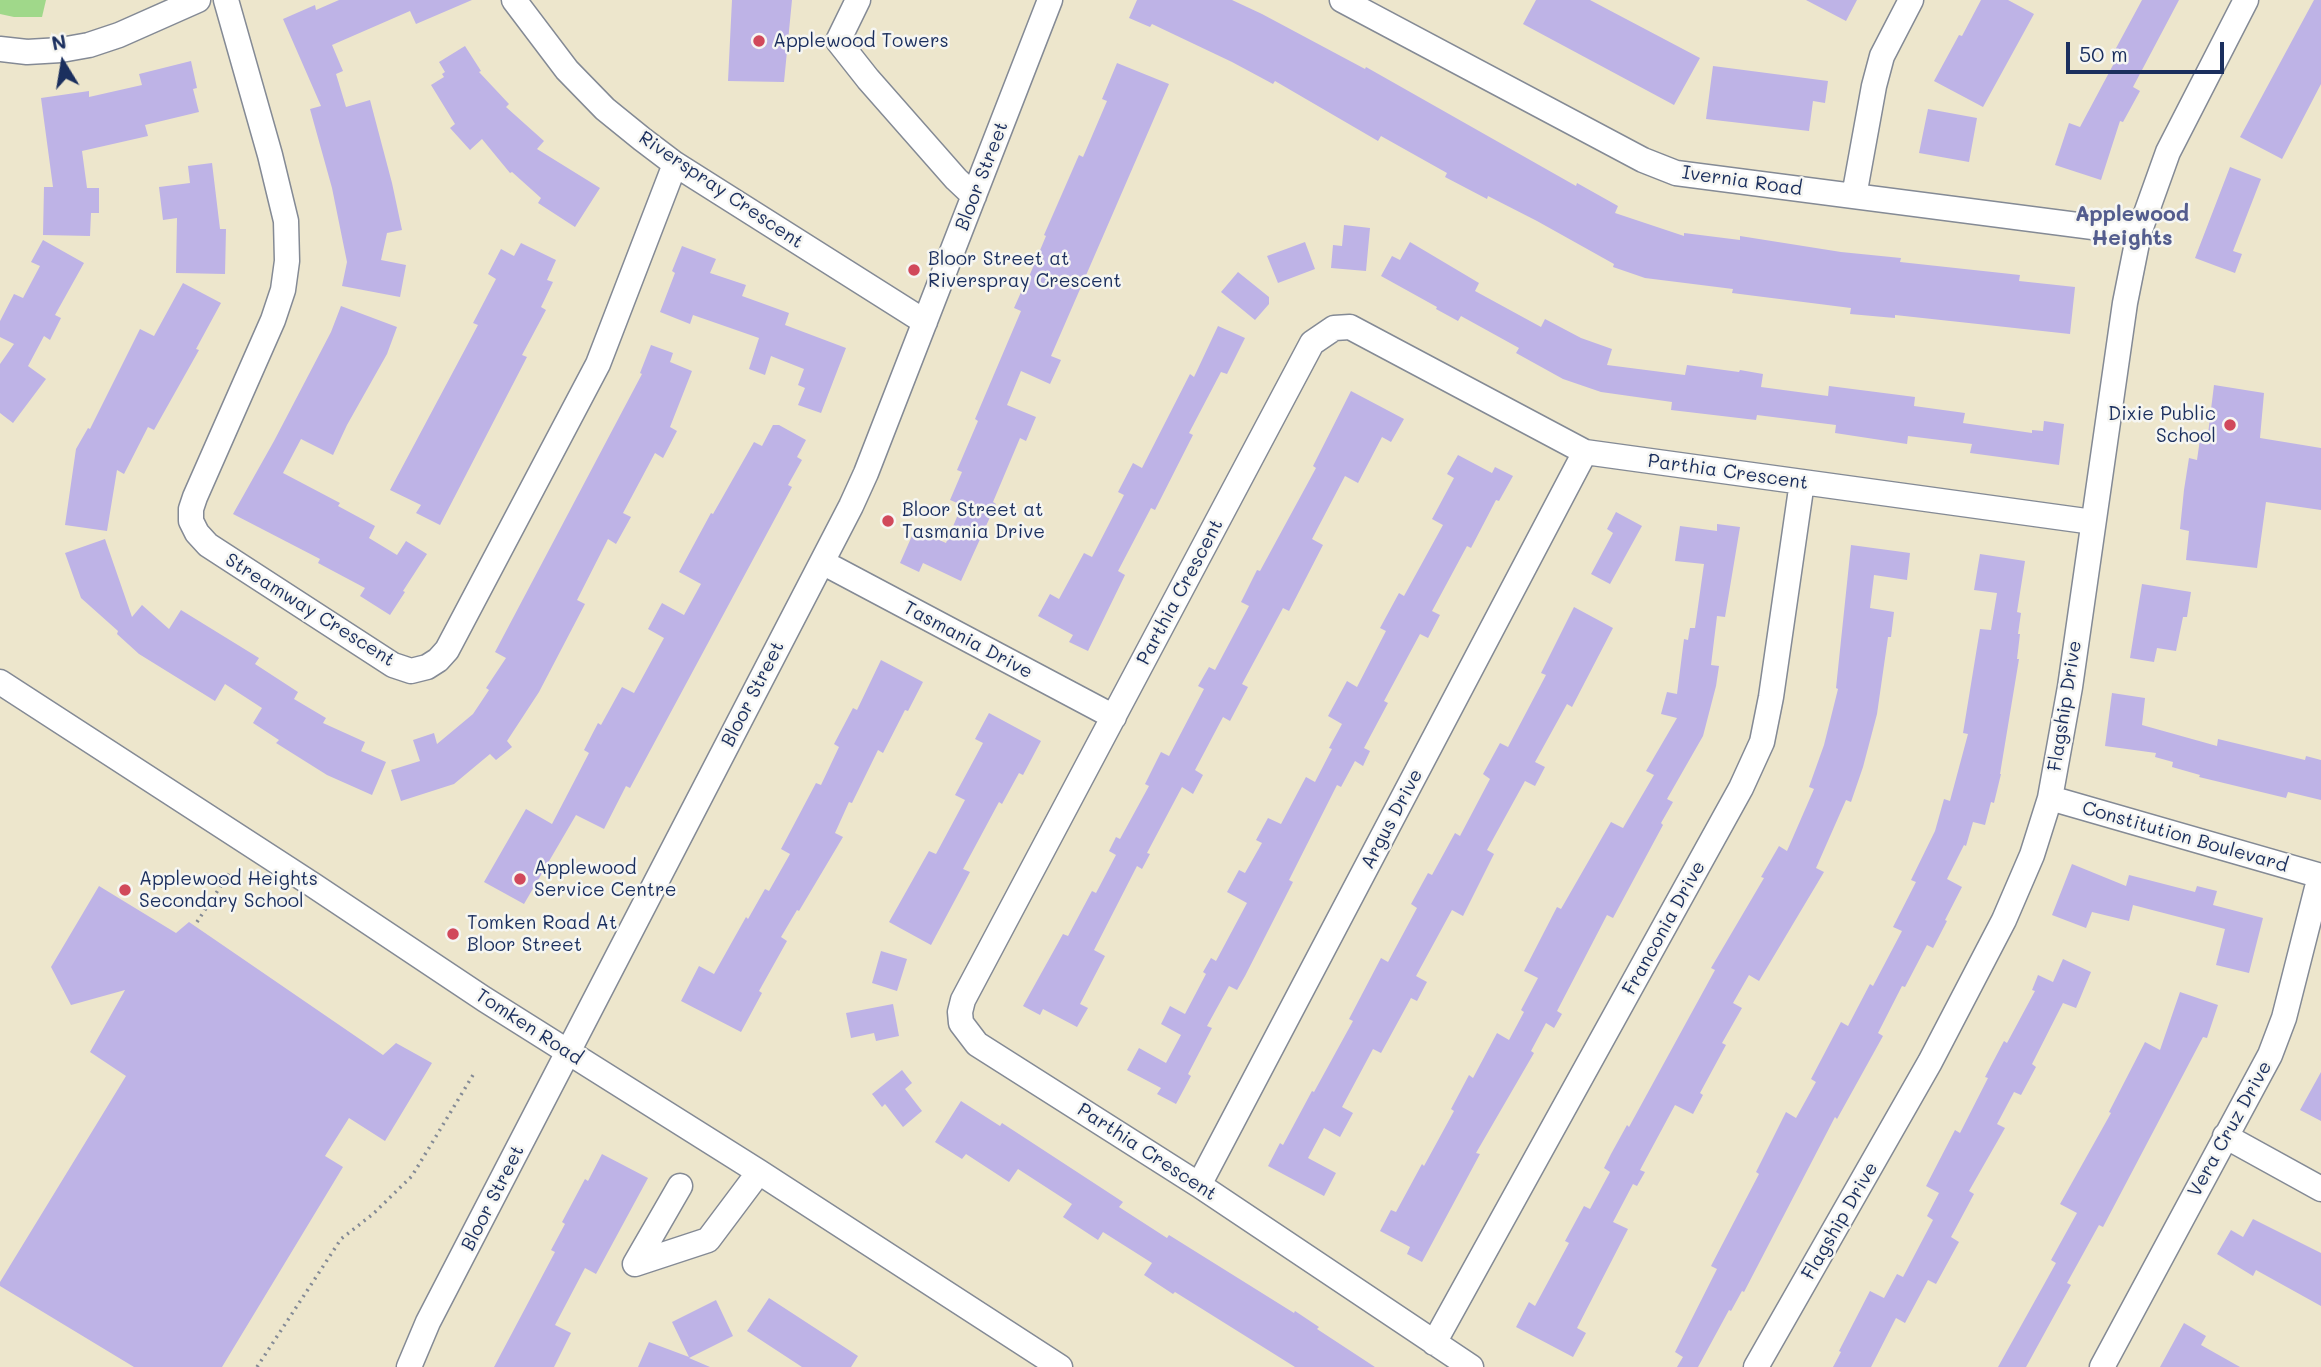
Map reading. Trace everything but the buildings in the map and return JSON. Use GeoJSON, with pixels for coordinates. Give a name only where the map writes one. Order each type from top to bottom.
{"type":"FeatureCollection","features":[{"type":"Feature","properties":{"kind":"street"},"geometry":{"type":"LineString","coordinates":[[0,49],[27,52],[89,45],[119,35],[198,0]]}},
{"type":"Feature","properties":{"kind":"street","name":"Streamway Crescent"},"geometry":{"type":"LineString","coordinates":[[226,0],[286,221],[287,261],[283,290],[273,320],[194,497],[191,521],[208,545],[393,665],[411,671],[427,667],[447,650],[598,364],[676,164]]}},
{"type":"Feature","properties":{"kind":"street","name":"Riverspray Crescent"},"geometry":{"type":"LineString","coordinates":[[514,0],[549,48],[586,89],[605,108],[676,164],[925,322]]}},
{"type":"Feature","properties":{"kind":"street"},"geometry":{"type":"LineString","coordinates":[[858,0],[838,41],[956,180],[974,196]]}},
{"type":"Feature","properties":{"kind":"street","name":"Bloor Street"},"geometry":{"type":"LineString","coordinates":[[410,1367],[428,1322],[866,473],[1050,0]]}},
{"type":"Feature","properties":{"kind":"street","name":"Ivernia Road"},"geometry":{"type":"LineString","coordinates":[[1342,0],[1367,6],[1658,167],[1676,173],[2139,233]]}},
{"type":"Feature","properties":{"kind":"street"},"geometry":{"type":"LineString","coordinates":[[1854,196],[1882,56],[1911,0]]}},
{"type":"Feature","properties":{"kind":"street","name":"Flagship Drive"},"geometry":{"type":"LineString","coordinates":[[1756,1367],[1930,1062],[2004,920],[2032,855],[2050,798],[2070,687],[2125,303],[2139,233],[2168,152],[2246,0]]}},
{"type":"Feature","properties":{"kind":"street","name":"Parthia Crescent"},"geometry":{"type":"LineString","coordinates":[[1471,1367],[1199,1185],[977,1044],[961,1023],[963,1000],[1311,343],[1334,328],[1350,327],[1585,452],[2093,522]]}},
{"type":"Feature","properties":{"kind":"street","name":"Argus Drive"},"geometry":{"type":"LineString","coordinates":[[1199,1185],[1585,452]]}},
{"type":"Feature","properties":{"kind":"street","name":"Franconia Drive"},"geometry":{"type":"LineString","coordinates":[[1434,1343],[1734,800],[1762,742],[1802,482]]}},
{"type":"Feature","properties":{"kind":"street","name":"Tasmania Drive"},"geometry":{"type":"LineString","coordinates":[[822,562],[1114,717]]}},
{"type":"Feature","properties":{"kind":"street","name":"Tomken Road"},"geometry":{"type":"LineString","coordinates":[[0,682],[568,1053],[759,1172],[1060,1367]]}},
{"type":"Feature","properties":{"kind":"street","name":"Constitution Boulevard"},"geometry":{"type":"LineString","coordinates":[[2050,798],[2321,876]]}},
{"type":"Feature","properties":{"kind":"street","name":"Vera Cruz Drive"},"geometry":{"type":"LineString","coordinates":[[2102,1367],[2270,1055],[2284,1018],[2321,876]]}},
{"type":"Feature","properties":{"kind":"street"},"geometry":{"type":"LineString","coordinates":[[2225,1136],[2321,1189]]}},
{"type":"Feature","properties":{"kind":"street"},"geometry":{"type":"LineString","coordinates":[[680,1186],[635,1264],[708,1240],[759,1172]]}},
{"type":"Feature","properties":{"kind":"path"},"geometry":{"type":"LineString","coordinates":[[197,922],[230,872]]}},
{"type":"Feature","properties":{"kind":"path"},"geometry":{"type":"LineString","coordinates":[[257,1367],[341,1239],[373,1214],[412,1176],[473,1075]]}},
{"type":"Feature","properties":{"kind":"green space"},"geometry":{"type":"Polygon","coordinates":[[[0,0],[46,0],[42,17],[14,17],[0,14],[0,0]]]}},
{"type":"Feature","properties":{"kind":"place","name":"Applewood Towers"},"geometry":{"type":"Point","coordinates":[759,41]}},
{"type":"Feature","properties":{"kind":"place","name":"Bloor Street at Riverspray Crescent"},"geometry":{"type":"Point","coordinates":[914,270]}},
{"type":"Feature","properties":{"kind":"place","name":"Dixie Public School"},"geometry":{"type":"Point","coordinates":[2230,425]}},
{"type":"Feature","properties":{"kind":"place","name":"Bloor Street at Tasmania Drive"},"geometry":{"type":"Point","coordinates":[888,521]}},
{"type":"Feature","properties":{"kind":"place","name":"Applewood Service Centre"},"geometry":{"type":"Point","coordinates":[520,879]}},
{"type":"Feature","properties":{"kind":"place","name":"Applewood Heights Secondary School"},"geometry":{"type":"Point","coordinates":[125,890]}},
{"type":"Feature","properties":{"kind":"place","name":"Tomken Road At Bloor Street"},"geometry":{"type":"Point","coordinates":[453,934]}},
{"type":"Feature","properties":{"kind":"district","name":"Applewood Heights"},"geometry":{"type":"Point","coordinates":[2132,227]}}]}
